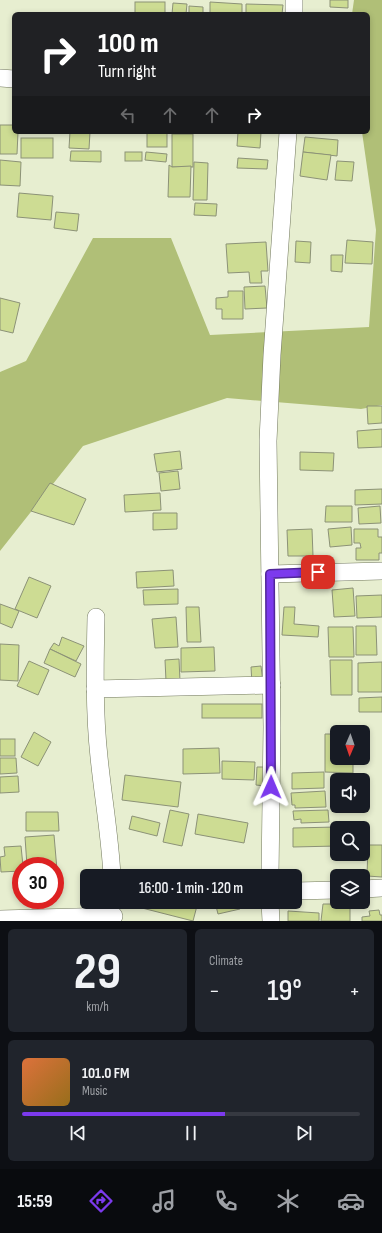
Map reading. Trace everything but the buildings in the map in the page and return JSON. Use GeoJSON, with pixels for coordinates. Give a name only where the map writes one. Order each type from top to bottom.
{"type":"FeatureCollection","features":[{"type":"Feature","properties":{"kind":"street"},"geometry":{"type":"LineString","coordinates":[[294,0],[294,12]]}},
{"type":"Feature","properties":{"kind":"street"},"geometry":{"type":"LineString","coordinates":[[0,78],[12,79]]}},
{"type":"Feature","properties":{"kind":"street"},"geometry":{"type":"LineString","coordinates":[[270,869],[272,685],[268,440],[272,355],[288,134]]}},
{"type":"Feature","properties":{"kind":"street"},"geometry":{"type":"LineString","coordinates":[[270,574],[382,571]]}},
{"type":"Feature","properties":{"kind":"street"},"geometry":{"type":"LineString","coordinates":[[96,617],[95,689],[99,757],[110,835],[112,869]]}},
{"type":"Feature","properties":{"kind":"street"},"geometry":{"type":"LineString","coordinates":[[95,689],[272,685]]}},
{"type":"Feature","properties":{"kind":"street"},"geometry":{"type":"LineString","coordinates":[[370,889],[382,888]]}},
{"type":"Feature","properties":{"kind":"street"},"geometry":{"type":"LineString","coordinates":[[302,891],[330,890]]}},
{"type":"Feature","properties":{"kind":"street"},"geometry":{"type":"LineString","coordinates":[[270,909],[271,921]]}},
{"type":"Feature","properties":{"kind":"street"},"geometry":{"type":"LineString","coordinates":[[0,919],[113,913]]}},
{"type":"Feature","properties":{"kind":"green space"},"geometry":{"type":"Polygon","coordinates":[[[354,0],[382,0],[382,405],[361,409],[227,398],[83,446],[0,551],[0,372],[26,361],[93,238],[171,238],[210,335],[369,327],[376,230],[362,134],[370,134],[370,12],[352,12],[354,0]]]}},
{"type":"Feature","properties":{"kind":"route"},"geometry":{"type":"LineString","coordinates":[[271,787],[272,727],[270,574],[318,572]]}}]}
